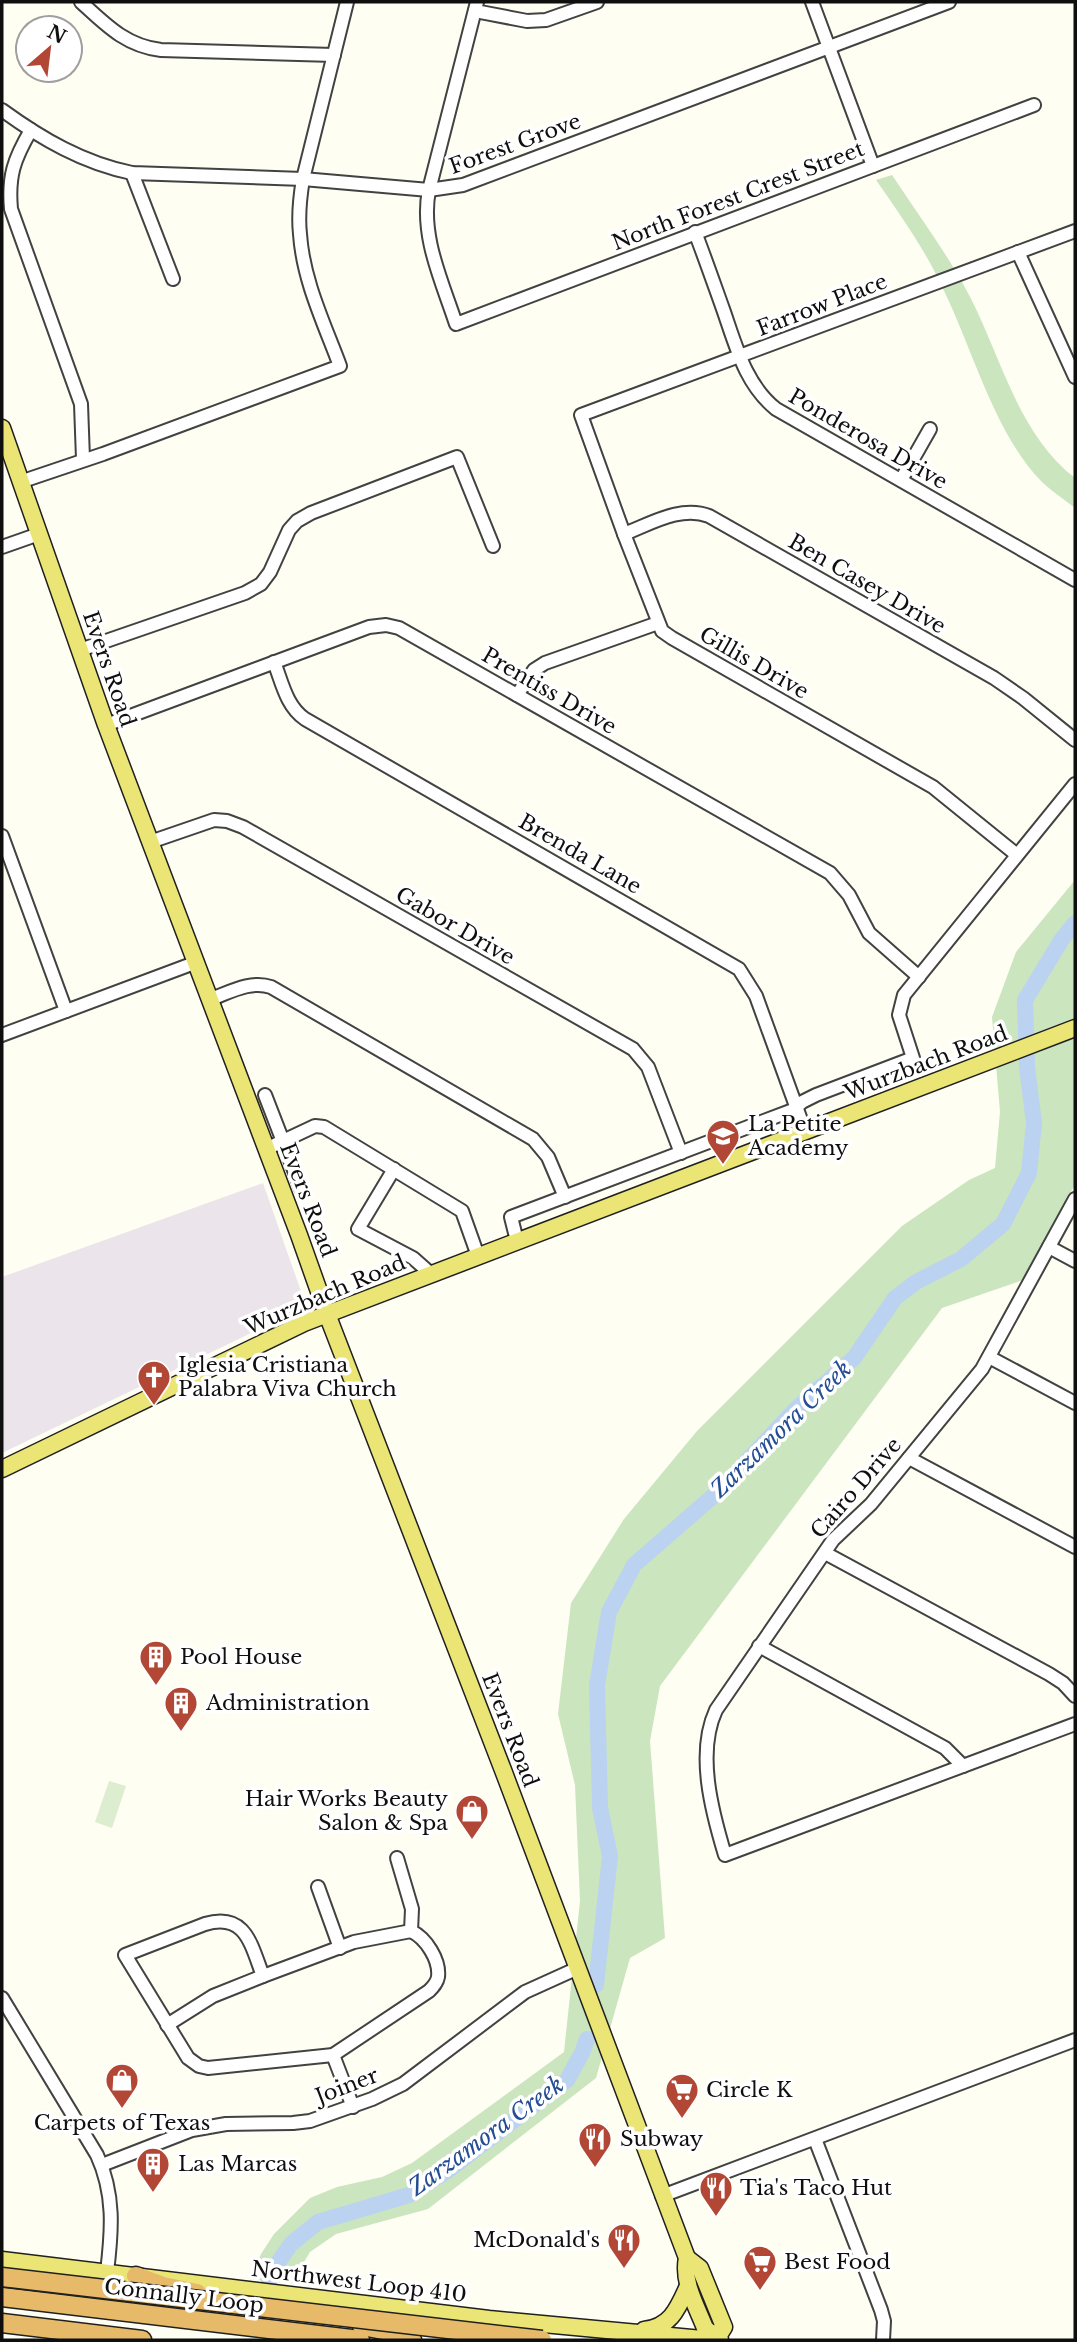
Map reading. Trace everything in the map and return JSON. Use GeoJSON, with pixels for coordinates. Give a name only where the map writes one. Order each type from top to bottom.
{"type":"FeatureCollection","features":[{"type":"Feature","properties":{"kind":"highway"},"geometry":{"type":"LineString","coordinates":[[136,2276],[163,2286],[388,2331],[412,2340]]}},
{"type":"Feature","properties":{"kind":"highway"},"geometry":{"type":"LineString","coordinates":[[2,2277],[542,2340]]}},
{"type":"Feature","properties":{"kind":"highway","name":"Connally Loop"},"geometry":{"type":"LineString","coordinates":[[2,2297],[360,2340]]}},
{"type":"Feature","properties":{"kind":"highway"},"geometry":{"type":"LineString","coordinates":[[2,2323],[142,2340]]}},
{"type":"Feature","properties":{"kind":"main road","name":"Evers Road"},"geometry":{"type":"LineString","coordinates":[[2,428],[106,725],[662,2196],[687,2258],[701,2268],[724,2327],[717,2338],[705,2328],[688,2286],[684,2272],[687,2258]]}},
{"type":"Feature","properties":{"kind":"main road","name":"Wurzbach Road"},"geometry":{"type":"LineString","coordinates":[[2,1469],[327,1314],[1068,1031]]}},
{"type":"Feature","properties":{"kind":"main road","name":"Northwest Loop 410"},"geometry":{"type":"LineString","coordinates":[[2,2260],[489,2319],[717,2338]]}},
{"type":"Feature","properties":{"kind":"main road"},"geometry":{"type":"LineString","coordinates":[[627,2331],[663,2326],[678,2309],[688,2286]]}},
{"type":"Feature","properties":{"kind":"main road"},"geometry":{"type":"LineString","coordinates":[[627,2331],[656,2340]]}},
{"type":"Feature","properties":{"kind":"street"},"geometry":{"type":"LineString","coordinates":[[81,2],[120,36],[144,47],[162,50],[334,55]]}},
{"type":"Feature","properties":{"kind":"street"},"geometry":{"type":"LineString","coordinates":[[20,482],[340,366],[308,281],[302,257],[299,209],[303,179],[347,2]]}},
{"type":"Feature","properties":{"kind":"street"},"geometry":{"type":"LineString","coordinates":[[429,190],[476,6],[527,22],[546,20],[597,2]]}},
{"type":"Feature","properties":{"kind":"street"},"geometry":{"type":"LineString","coordinates":[[812,2],[873,166]]}},
{"type":"Feature","properties":{"kind":"street","name":"Forest Grove"},"geometry":{"type":"LineString","coordinates":[[2,110],[31,130],[87,161],[132,173],[303,179],[429,190],[463,185],[949,2]]}},
{"type":"Feature","properties":{"kind":"street","name":"North Forest Crest Street"},"geometry":{"type":"LineString","coordinates":[[429,190],[426,209],[428,233],[456,324],[1034,105]]}},
{"type":"Feature","properties":{"kind":"street"},"geometry":{"type":"LineString","coordinates":[[31,130],[17,155],[11,173],[11,209],[80,404],[83,459]]}},
{"type":"Feature","properties":{"kind":"street"},"geometry":{"type":"LineString","coordinates":[[132,173],[173,279]]}},
{"type":"Feature","properties":{"kind":"street","name":"Farrow Place"},"geometry":{"type":"LineString","coordinates":[[581,415],[1075,231]]}},
{"type":"Feature","properties":{"kind":"street","name":"Ponderosa Drive"},"geometry":{"type":"LineString","coordinates":[[695,232],[740,357],[751,382],[767,402],[1075,580]]}},
{"type":"Feature","properties":{"kind":"street"},"geometry":{"type":"LineString","coordinates":[[1018,253],[1075,377]]}},
{"type":"Feature","properties":{"kind":"street","name":"Gillis Drive"},"geometry":{"type":"LineString","coordinates":[[581,415],[662,631],[933,787],[1017,855]]}},
{"type":"Feature","properties":{"kind":"street"},"geometry":{"type":"LineString","coordinates":[[901,480],[930,429]]}},
{"type":"Feature","properties":{"kind":"street"},"geometry":{"type":"LineString","coordinates":[[80,650],[246,593],[261,584],[270,572],[284,538],[298,521],[311,513],[457,457],[493,546]]}},
{"type":"Feature","properties":{"kind":"street","name":"Ben Casey Drive"},"geometry":{"type":"LineString","coordinates":[[624,534],[677,514],[690,512],[709,516],[994,678],[1075,740]]}},
{"type":"Feature","properties":{"kind":"street"},"geometry":{"type":"LineString","coordinates":[[2,547],[39,534]]}},
{"type":"Feature","properties":{"kind":"street"},"geometry":{"type":"LineString","coordinates":[[517,695],[534,670],[545,663],[658,623]]}},
{"type":"Feature","properties":{"kind":"street","name":"Prentiss Drive"},"geometry":{"type":"LineString","coordinates":[[106,725],[369,627],[386,625],[398,628],[830,873],[849,895],[869,933],[919,976]]}},
{"type":"Feature","properties":{"kind":"street","name":"Brenda Lane"},"geometry":{"type":"LineString","coordinates":[[274,662],[291,706],[305,719],[739,969],[755,996],[805,1131]]}},
{"type":"Feature","properties":{"kind":"street"},"geometry":{"type":"LineString","coordinates":[[919,976],[1075,784]]}},
{"type":"Feature","properties":{"kind":"street","name":"Gabor Drive"},"geometry":{"type":"LineString","coordinates":[[150,842],[214,820],[243,827],[633,1049],[648,1067],[681,1153]]}},
{"type":"Feature","properties":{"kind":"street"},"geometry":{"type":"LineString","coordinates":[[2,836],[66,1010]]}},
{"type":"Feature","properties":{"kind":"street"},"geometry":{"type":"LineString","coordinates":[[2,1035],[197,962]]}},
{"type":"Feature","properties":{"kind":"street","name":"Wurzbach Road"},"geometry":{"type":"LineString","coordinates":[[517,1241],[511,1217],[796,1109],[802,1102],[816,1095],[913,1058],[899,1015],[904,995],[919,976]]}},
{"type":"Feature","properties":{"kind":"street"},"geometry":{"type":"LineString","coordinates":[[211,999],[247,985],[262,984],[271,987],[533,1139],[548,1157],[565,1197]]}},
{"type":"Feature","properties":{"kind":"street"},"geometry":{"type":"LineString","coordinates":[[265,1095],[301,1188]]}},
{"type":"Feature","properties":{"kind":"street"},"geometry":{"type":"LineString","coordinates":[[266,1149],[315,1126],[324,1127],[462,1211],[478,1256]]}},
{"type":"Feature","properties":{"kind":"street"},"geometry":{"type":"LineString","coordinates":[[394,1169],[358,1229],[413,1258],[431,1274]]}},
{"type":"Feature","properties":{"kind":"street","name":"Cairo Drive"},"geometry":{"type":"LineString","coordinates":[[963,1766],[725,1855],[714,1810],[706,1754],[707,1736],[716,1710],[842,1529],[871,1504],[982,1369],[1075,1199]]}},
{"type":"Feature","properties":{"kind":"street"},"geometry":{"type":"LineString","coordinates":[[1049,1247],[1075,1261]]}},
{"type":"Feature","properties":{"kind":"street"},"geometry":{"type":"LineString","coordinates":[[989,1357],[1075,1403]]}},
{"type":"Feature","properties":{"kind":"street"},"geometry":{"type":"LineString","coordinates":[[909,1458],[1075,1547]]}},
{"type":"Feature","properties":{"kind":"street"},"geometry":{"type":"LineString","coordinates":[[825,1553],[1049,1674],[1063,1683],[1075,1696]]}},
{"type":"Feature","properties":{"kind":"street"},"geometry":{"type":"LineString","coordinates":[[759,1646],[945,1748],[963,1766],[1075,1724]]}},
{"type":"Feature","properties":{"kind":"street"},"geometry":{"type":"LineString","coordinates":[[397,1857],[412,1909],[411,1931]]}},
{"type":"Feature","properties":{"kind":"street"},"geometry":{"type":"LineString","coordinates":[[318,1888],[341,1948]]}},
{"type":"Feature","properties":{"kind":"street"},"geometry":{"type":"LineString","coordinates":[[167,2025],[213,1996],[369,1938],[411,1931],[427,1944],[437,1966],[438,1976],[429,1991],[333,2054],[208,2068],[188,2059],[167,2025],[125,1955],[205,1924],[218,1920],[227,1921],[246,1934],[263,1976]]}},
{"type":"Feature","properties":{"kind":"street","name":"Joiner"},"geometry":{"type":"LineString","coordinates":[[102,2165],[209,2126],[310,2121],[353,2107],[403,2084],[525,1992],[578,1968]]}},
{"type":"Feature","properties":{"kind":"street"},"geometry":{"type":"LineString","coordinates":[[2,1998],[102,2165],[112,2222],[107,2272]]}},
{"type":"Feature","properties":{"kind":"street"},"geometry":{"type":"LineString","coordinates":[[662,2196],[1075,2039]]}},
{"type":"Feature","properties":{"kind":"street"},"geometry":{"type":"LineString","coordinates":[[333,2054],[353,2107]]}},
{"type":"Feature","properties":{"kind":"street"},"geometry":{"type":"LineString","coordinates":[[814,2139],[881,2310],[884,2321],[883,2340]]}},
{"type":"Feature","properties":{"kind":"shaded area"},"geometry":{"type":"Polygon","coordinates":[[[263,1183],[303,1297],[297,1311],[2,1453],[2,1277],[263,1183]]]}},
{"type":"Feature","properties":{"kind":"green space"},"geometry":{"type":"Polygon","coordinates":[[[892,175],[962,282],[1022,412],[1054,458],[1075,478],[1075,508],[1042,482],[1011,441],[938,278],[876,180],[892,175]]]}},
{"type":"Feature","properties":{"kind":"green space"},"geometry":{"type":"Polygon","coordinates":[[[1075,880],[1075,1184],[1026,1279],[942,1308],[660,1686],[650,1741],[665,1938],[630,1958],[596,2078],[428,2209],[336,2234],[310,2252],[291,2284],[250,2279],[274,2234],[310,2198],[337,2187],[382,2177],[412,2163],[564,2052],[580,1901],[575,1785],[558,1714],[571,1603],[624,1519],[697,1431],[902,1226],[969,1180],[995,1168],[1000,1112],[992,1017],[1016,952],[1075,880]]]}},
{"type":"Feature","properties":{"kind":"green space"},"geometry":{"type":"Polygon","coordinates":[[[109,1781],[126,1786],[112,1828],[95,1822],[109,1781]]]}},
{"type":"Feature","properties":{"kind":"waterway","name":"Zarzamora Creek"},"geometry":{"type":"LineString","coordinates":[[596,1985],[610,1856],[600,1808],[597,1685],[609,1612],[634,1565],[720,1490],[796,1409],[854,1358],[895,1298],[916,1282],[961,1259],[1003,1224],[1029,1173],[1034,1123],[1027,1067],[1025,1000],[1062,939],[1075,923]]}},
{"type":"Feature","properties":{"kind":"waterway","name":"Zarzamora Creek"},"geometry":{"type":"LineString","coordinates":[[269,2282],[270,2274],[291,2244],[318,2222],[409,2195],[450,2169],[567,2080],[587,2039]]}},
{"type":"Feature","properties":{"kind":"place","name":"La Petite Academy"},"geometry":{"type":"Point","coordinates":[723,1166]}},
{"type":"Feature","properties":{"kind":"place","name":"Iglesia Cristiana Palabra Viva Church"},"geometry":{"type":"Point","coordinates":[154,1407]}},
{"type":"Feature","properties":{"kind":"place","name":"Pool House"},"geometry":{"type":"Point","coordinates":[156,1687]}},
{"type":"Feature","properties":{"kind":"place","name":"Administration"},"geometry":{"type":"Point","coordinates":[181,1733]}},
{"type":"Feature","properties":{"kind":"place","name":"Hair Works Beauty Salon & Spa"},"geometry":{"type":"Point","coordinates":[472,1841]}},
{"type":"Feature","properties":{"kind":"place","name":"Carpets of Texas"},"geometry":{"type":"Point","coordinates":[122,2110]}},
{"type":"Feature","properties":{"kind":"place","name":"Circle K"},"geometry":{"type":"Point","coordinates":[682,2120]}},
{"type":"Feature","properties":{"kind":"place","name":"Subway"},"geometry":{"type":"Point","coordinates":[595,2169]}},
{"type":"Feature","properties":{"kind":"place","name":"Las Marcas"},"geometry":{"type":"Point","coordinates":[153,2194]}},
{"type":"Feature","properties":{"kind":"place","name":"Tia's Taco Hut"},"geometry":{"type":"Point","coordinates":[716,2218]}},
{"type":"Feature","properties":{"kind":"place","name":"McDonald's"},"geometry":{"type":"Point","coordinates":[624,2270]}},
{"type":"Feature","properties":{"kind":"place","name":"Best Food"},"geometry":{"type":"Point","coordinates":[760,2292]}}]}
